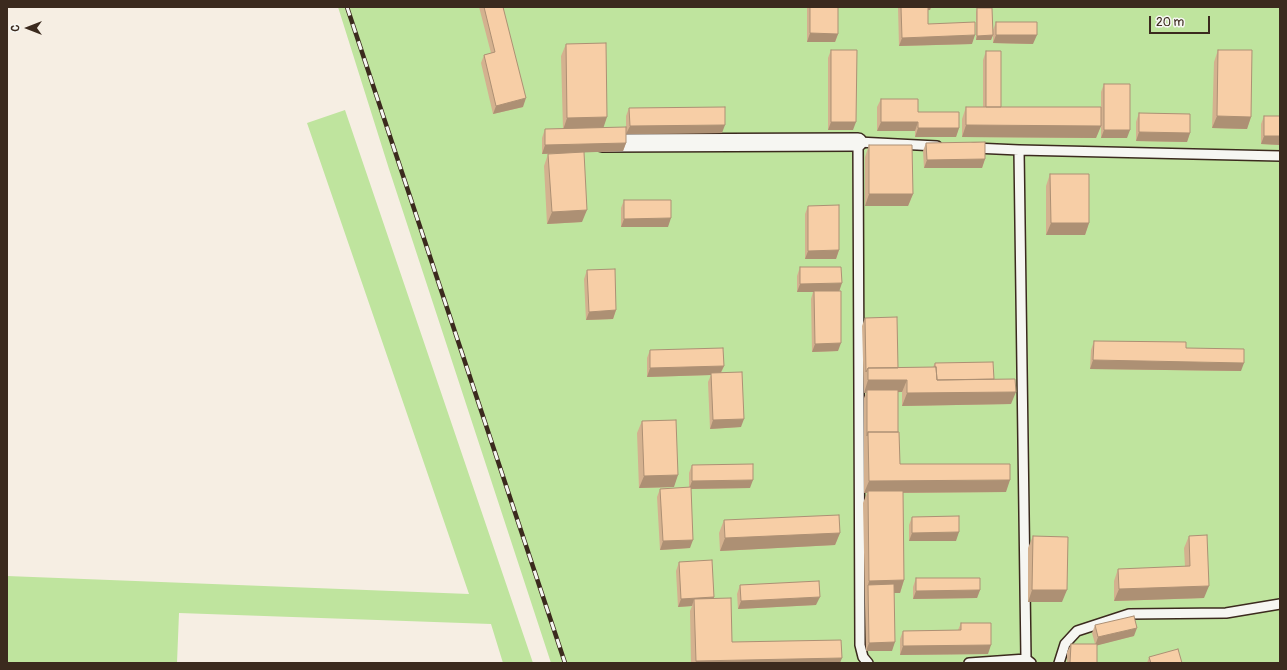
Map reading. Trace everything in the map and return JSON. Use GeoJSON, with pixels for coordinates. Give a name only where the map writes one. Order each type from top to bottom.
{"type":"FeatureCollection","features":[{"type":"Feature","properties":{"kind":"street"},"geometry":{"type":"LineString","coordinates":[[588,143],[858,142]]}},
{"type":"Feature","properties":{"kind":"lane"},"geometry":{"type":"LineString","coordinates":[[868,663],[863,657],[860,645],[858,142],[942,146]]}},
{"type":"Feature","properties":{"kind":"lane"},"geometry":{"type":"LineString","coordinates":[[966,147],[1019,150],[1280,156]]}},
{"type":"Feature","properties":{"kind":"lane"},"geometry":{"type":"LineString","coordinates":[[969,663],[1028,661],[1019,150]]}},
{"type":"Feature","properties":{"kind":"lane"},"geometry":{"type":"LineString","coordinates":[[1059,663],[1066,644],[1077,631],[1129,614],[1226,613],[1280,604]]}},
{"type":"Feature","properties":{"kind":"green space"},"geometry":{"type":"Polygon","coordinates":[[[338,7],[1280,7],[1280,663],[551,663],[389,169],[338,7]]]}},
{"type":"Feature","properties":{"kind":"green space"},"geometry":{"type":"Polygon","coordinates":[[[345,110],[533,663],[503,663],[491,624],[179,613],[177,663],[7,663],[7,576],[469,594],[307,123],[345,110]]]}},
{"type":"Feature","properties":{"kind":"building"},"geometry":{"type":"Polygon","coordinates":[[[484,7],[503,7],[526,98],[496,106],[484,55],[495,52],[484,7]]]}},
{"type":"Feature","properties":{"kind":"building"},"geometry":{"type":"Polygon","coordinates":[[[810,7],[838,7],[838,34],[810,33],[810,7]]]}},
{"type":"Feature","properties":{"kind":"building"},"geometry":{"type":"Polygon","coordinates":[[[901,7],[928,7],[928,24],[975,22],[975,35],[902,38],[901,7]]]}},
{"type":"Feature","properties":{"kind":"building"},"geometry":{"type":"Polygon","coordinates":[[[977,8],[992,8],[993,35],[977,36],[977,8]]]}},
{"type":"Feature","properties":{"kind":"building"},"geometry":{"type":"Polygon","coordinates":[[[996,22],[1037,22],[1037,35],[996,35],[996,22]]]}},
{"type":"Feature","properties":{"kind":"building"},"geometry":{"type":"Polygon","coordinates":[[[606,43],[607,117],[567,118],[566,44],[606,43]]]}},
{"type":"Feature","properties":{"kind":"building"},"geometry":{"type":"Polygon","coordinates":[[[831,50],[857,50],[856,122],[831,122],[831,50]]]}},
{"type":"Feature","properties":{"kind":"building"},"geometry":{"type":"Polygon","coordinates":[[[1218,50],[1252,50],[1251,117],[1217,116],[1218,50]]]}},
{"type":"Feature","properties":{"kind":"building"},"geometry":{"type":"Polygon","coordinates":[[[986,51],[1001,51],[1001,107],[986,107],[986,51]]]}},
{"type":"Feature","properties":{"kind":"building"},"geometry":{"type":"Polygon","coordinates":[[[1104,84],[1130,84],[1130,130],[1104,130],[1104,84]]]}},
{"type":"Feature","properties":{"kind":"building"},"geometry":{"type":"Polygon","coordinates":[[[881,99],[918,99],[918,112],[959,112],[959,128],[918,128],[918,122],[881,122],[881,99]]]}},
{"type":"Feature","properties":{"kind":"building"},"geometry":{"type":"Polygon","coordinates":[[[725,107],[725,125],[630,126],[629,108],[725,107]]]}},
{"type":"Feature","properties":{"kind":"building"},"geometry":{"type":"Polygon","coordinates":[[[966,107],[1101,107],[1101,126],[966,125],[966,107]]]}},
{"type":"Feature","properties":{"kind":"building"},"geometry":{"type":"Polygon","coordinates":[[[1139,113],[1190,114],[1190,133],[1139,132],[1139,113]]]}},
{"type":"Feature","properties":{"kind":"building"},"geometry":{"type":"Polygon","coordinates":[[[1264,116],[1280,116],[1280,136],[1264,136],[1264,116]]]}},
{"type":"Feature","properties":{"kind":"building"},"geometry":{"type":"Polygon","coordinates":[[[626,127],[626,143],[545,145],[545,129],[626,127]]]}},
{"type":"Feature","properties":{"kind":"building"},"geometry":{"type":"Polygon","coordinates":[[[985,142],[985,159],[927,160],[926,143],[985,142]]]}},
{"type":"Feature","properties":{"kind":"building"},"geometry":{"type":"Polygon","coordinates":[[[869,145],[912,145],[913,194],[869,194],[869,145]]]}},
{"type":"Feature","properties":{"kind":"building"},"geometry":{"type":"Polygon","coordinates":[[[584,152],[587,210],[552,212],[548,154],[584,152]]]}},
{"type":"Feature","properties":{"kind":"building"},"geometry":{"type":"Polygon","coordinates":[[[1050,174],[1089,174],[1089,223],[1051,223],[1050,174]]]}},
{"type":"Feature","properties":{"kind":"building"},"geometry":{"type":"Polygon","coordinates":[[[624,200],[671,200],[671,218],[624,219],[624,200]]]}},
{"type":"Feature","properties":{"kind":"building"},"geometry":{"type":"Polygon","coordinates":[[[839,205],[839,250],[808,251],[808,206],[839,205]]]}},
{"type":"Feature","properties":{"kind":"building"},"geometry":{"type":"Polygon","coordinates":[[[800,267],[841,267],[842,283],[800,284],[800,267]]]}},
{"type":"Feature","properties":{"kind":"building"},"geometry":{"type":"Polygon","coordinates":[[[615,269],[616,310],[589,312],[587,270],[615,269]]]}},
{"type":"Feature","properties":{"kind":"building"},"geometry":{"type":"Polygon","coordinates":[[[814,291],[841,291],[841,343],[815,344],[814,291]]]}},
{"type":"Feature","properties":{"kind":"building"},"geometry":{"type":"Polygon","coordinates":[[[897,317],[898,368],[868,368],[866,372],[865,318],[897,317]]]}},
{"type":"Feature","properties":{"kind":"building"},"geometry":{"type":"Polygon","coordinates":[[[1094,341],[1186,342],[1186,348],[1244,349],[1244,363],[1093,360],[1094,341]]]}},
{"type":"Feature","properties":{"kind":"building"},"geometry":{"type":"Polygon","coordinates":[[[723,348],[724,366],[650,368],[650,350],[723,348]]]}},
{"type":"Feature","properties":{"kind":"building"},"geometry":{"type":"Polygon","coordinates":[[[993,362],[994,379],[937,380],[935,363],[993,362]]]}},
{"type":"Feature","properties":{"kind":"building"},"geometry":{"type":"Polygon","coordinates":[[[936,367],[937,380],[1015,379],[1016,392],[907,393],[907,380],[868,380],[868,368],[936,367]]]}},
{"type":"Feature","properties":{"kind":"building"},"geometry":{"type":"Polygon","coordinates":[[[742,372],[744,419],[713,420],[711,373],[742,372]]]}},
{"type":"Feature","properties":{"kind":"building"},"geometry":{"type":"Polygon","coordinates":[[[867,390],[898,390],[898,432],[868,432],[867,436],[867,390]]]}},
{"type":"Feature","properties":{"kind":"building"},"geometry":{"type":"Polygon","coordinates":[[[676,420],[678,475],[644,476],[642,421],[676,420]]]}},
{"type":"Feature","properties":{"kind":"building"},"geometry":{"type":"Polygon","coordinates":[[[868,432],[899,432],[900,464],[1010,464],[1010,480],[869,481],[868,432]]]}},
{"type":"Feature","properties":{"kind":"building"},"geometry":{"type":"Polygon","coordinates":[[[753,464],[753,480],[692,481],[692,465],[753,464]]]}},
{"type":"Feature","properties":{"kind":"building"},"geometry":{"type":"Polygon","coordinates":[[[691,487],[693,540],[663,541],[660,489],[691,487]]]}},
{"type":"Feature","properties":{"kind":"building"},"geometry":{"type":"Polygon","coordinates":[[[868,491],[903,491],[904,580],[869,581],[868,491]]]}},
{"type":"Feature","properties":{"kind":"building"},"geometry":{"type":"Polygon","coordinates":[[[839,515],[840,533],[725,538],[724,520],[839,515]]]}},
{"type":"Feature","properties":{"kind":"building"},"geometry":{"type":"Polygon","coordinates":[[[959,516],[959,532],[912,533],[912,517],[959,516]]]}},
{"type":"Feature","properties":{"kind":"building"},"geometry":{"type":"Polygon","coordinates":[[[1207,535],[1209,586],[1119,589],[1118,569],[1190,566],[1189,536],[1207,535]]]}},
{"type":"Feature","properties":{"kind":"building"},"geometry":{"type":"Polygon","coordinates":[[[1033,536],[1068,537],[1067,590],[1032,590],[1033,536]]]}},
{"type":"Feature","properties":{"kind":"building"},"geometry":{"type":"Polygon","coordinates":[[[712,560],[714,597],[681,599],[679,562],[712,560]]]}},
{"type":"Feature","properties":{"kind":"building"},"geometry":{"type":"Polygon","coordinates":[[[916,578],[980,578],[980,590],[916,591],[916,578]]]}},
{"type":"Feature","properties":{"kind":"building"},"geometry":{"type":"Polygon","coordinates":[[[819,581],[820,597],[741,601],[740,585],[819,581]]]}},
{"type":"Feature","properties":{"kind":"building"},"geometry":{"type":"Polygon","coordinates":[[[894,584],[895,642],[869,643],[868,585],[894,584]]]}},
{"type":"Feature","properties":{"kind":"building"},"geometry":{"type":"Polygon","coordinates":[[[731,598],[732,642],[841,640],[842,658],[696,661],[694,599],[731,598]]]}},
{"type":"Feature","properties":{"kind":"building"},"geometry":{"type":"Polygon","coordinates":[[[1134,616],[1137,628],[1098,637],[1095,625],[1134,616]]]}},
{"type":"Feature","properties":{"kind":"building"},"geometry":{"type":"Polygon","coordinates":[[[961,623],[991,623],[991,645],[903,646],[903,631],[961,630],[961,623]]]}},
{"type":"Feature","properties":{"kind":"building"},"geometry":{"type":"Polygon","coordinates":[[[1071,644],[1097,644],[1097,663],[1070,663],[1071,644]]]}},
{"type":"Feature","properties":{"kind":"building"},"geometry":{"type":"Polygon","coordinates":[[[1178,649],[1182,663],[1151,663],[1149,657],[1178,649]]]}},
{"type":"Feature","properties":{"kind":"railway"},"geometry":{"type":"LineString","coordinates":[[347,7],[565,663]]}}]}
